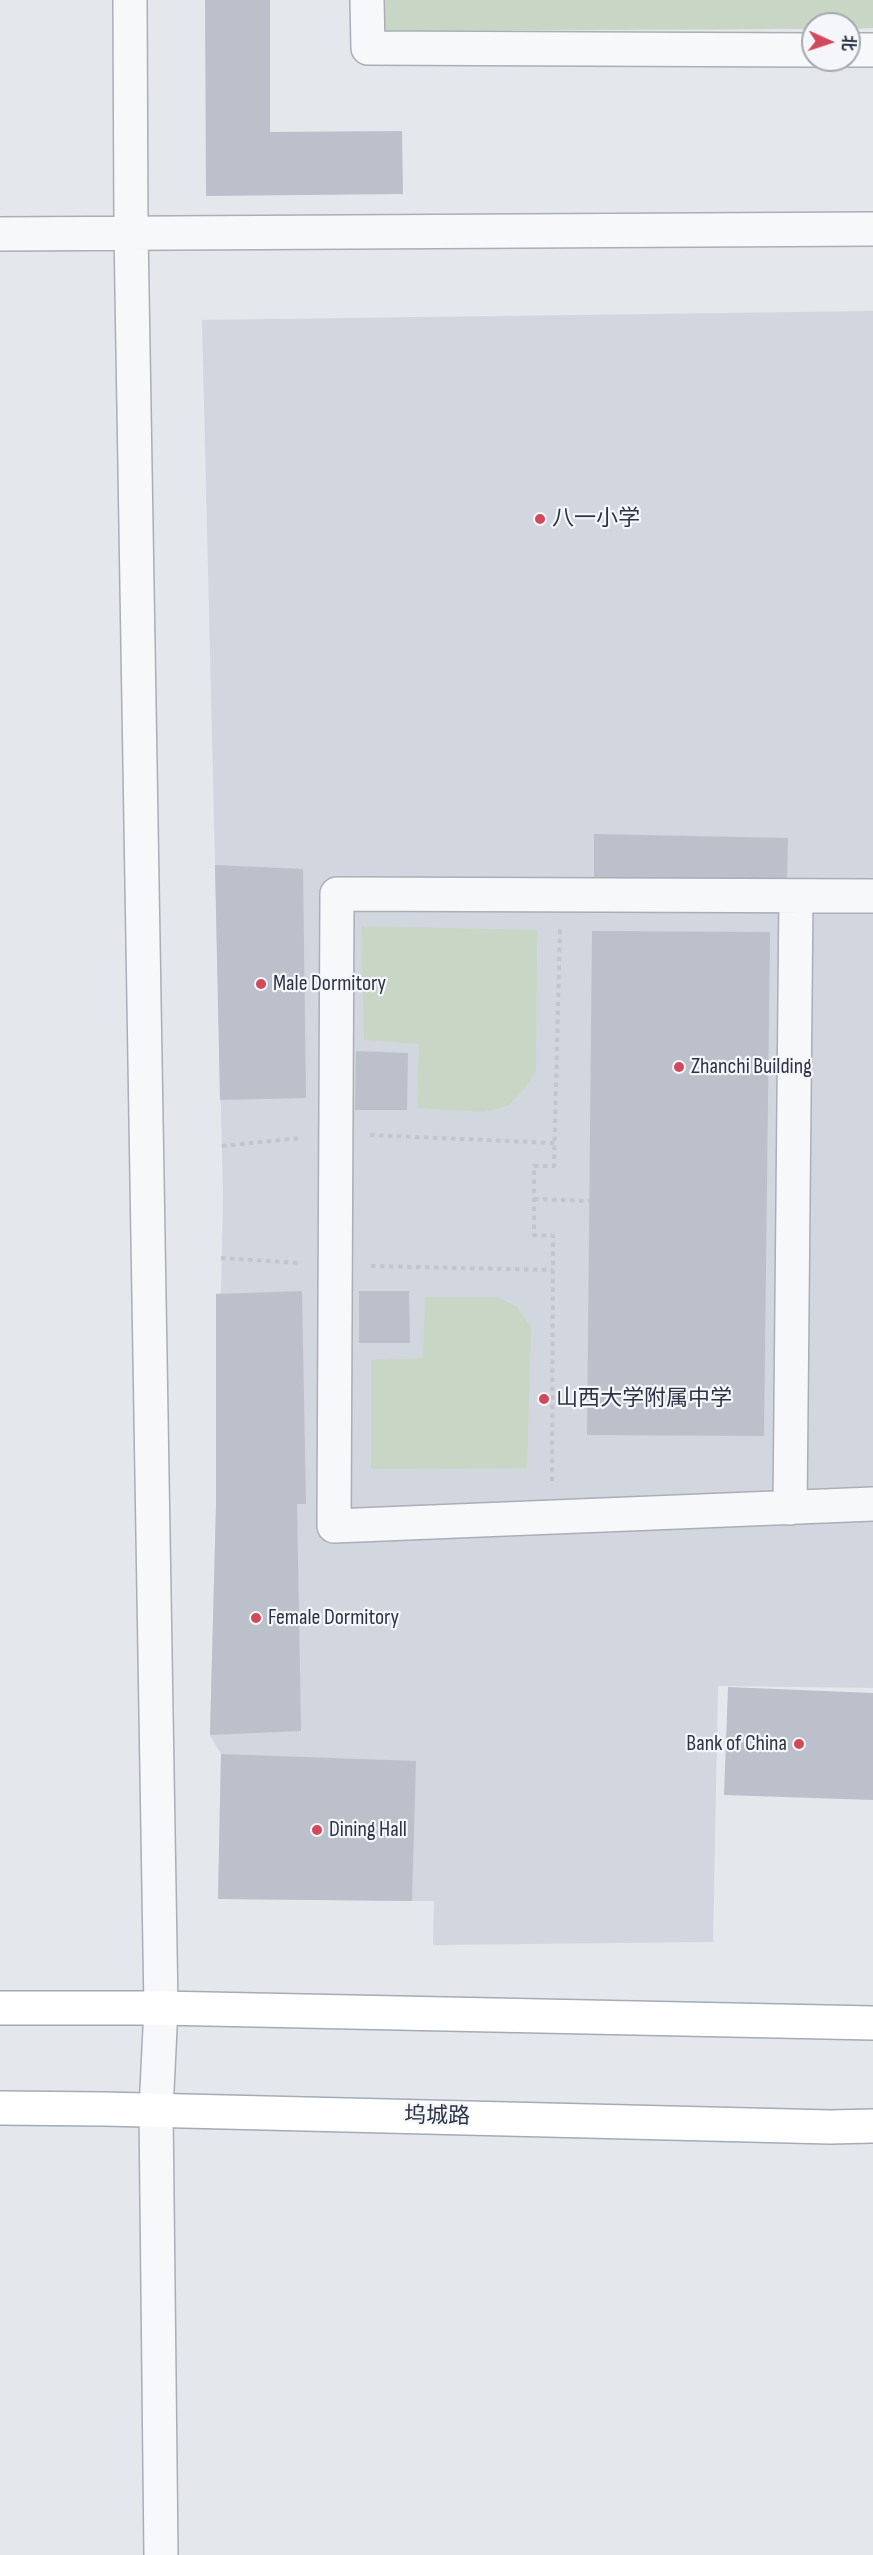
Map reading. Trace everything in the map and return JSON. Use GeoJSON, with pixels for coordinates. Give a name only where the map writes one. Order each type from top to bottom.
{"type":"FeatureCollection","features":[{"type":"Feature","properties":{"kind":"main road"},"geometry":{"type":"LineString","coordinates":[[0,2008],[161,2008],[873,2023]]}},
{"type":"Feature","properties":{"kind":"main road","name":"坞城路"},"geometry":{"type":"LineString","coordinates":[[0,2108],[830,2127],[873,2126]]}},
{"type":"Feature","properties":{"kind":"street"},"geometry":{"type":"LineString","coordinates":[[130,0],[130,231],[161,2008],[156,2110],[162,2555]]}},
{"type":"Feature","properties":{"kind":"street"},"geometry":{"type":"LineString","coordinates":[[367,0],[368,48],[801,50]]}},
{"type":"Feature","properties":{"kind":"street"},"geometry":{"type":"LineString","coordinates":[[0,234],[130,231],[873,229]]}},
{"type":"Feature","properties":{"kind":"street"},"geometry":{"type":"LineString","coordinates":[[873,896],[337,894],[334,1526],[873,1504]]}},
{"type":"Feature","properties":{"kind":"street"},"geometry":{"type":"LineString","coordinates":[[790,1508],[796,896]]}},
{"type":"Feature","properties":{"kind":"path"},"geometry":{"type":"LineString","coordinates":[[551,1517],[553,1236],[534,1235],[534,1166],[554,1166],[561,894]]}},
{"type":"Feature","properties":{"kind":"path"},"geometry":{"type":"LineString","coordinates":[[222,1146],[336,1134],[555,1143]]}},
{"type":"Feature","properties":{"kind":"path"},"geometry":{"type":"LineString","coordinates":[[534,1199],[589,1201]]}},
{"type":"Feature","properties":{"kind":"path"},"geometry":{"type":"LineString","coordinates":[[221,1258],[335,1266],[553,1270]]}},
{"type":"Feature","properties":{"kind":"shaded area","name":"山西大学附属中学"},"geometry":{"type":"Polygon","coordinates":[[[873,311],[873,1688],[718,1686],[713,1942],[433,1945],[434,1901],[218,1899],[221,1754],[210,1735],[216,1505],[216,1294],[221,1293],[223,1196],[202,320],[873,311]]]}},
{"type":"Feature","properties":{"kind":"green space"},"geometry":{"type":"Polygon","coordinates":[[[383,0],[873,0],[873,28],[861,28],[861,12],[801,12],[801,29],[384,31],[383,0]]]}},
{"type":"Feature","properties":{"kind":"green space"},"geometry":{"type":"Polygon","coordinates":[[[361,926],[537,930],[536,1071],[525,1088],[508,1106],[483,1112],[417,1108],[419,1044],[364,1040],[361,926]]]}},
{"type":"Feature","properties":{"kind":"green space"},"geometry":{"type":"Polygon","coordinates":[[[425,1297],[497,1297],[517,1307],[531,1327],[527,1468],[371,1469],[371,1360],[423,1358],[425,1297]]]}},
{"type":"Feature","properties":{"kind":"building"},"geometry":{"type":"Polygon","coordinates":[[[205,0],[270,0],[270,132],[402,131],[403,194],[206,196],[205,0]]]}},
{"type":"Feature","properties":{"kind":"building"},"geometry":{"type":"Polygon","coordinates":[[[594,834],[788,838],[787,883],[594,878],[594,834]]]}},
{"type":"Feature","properties":{"kind":"building","name":"Male Dormitory"},"geometry":{"type":"Polygon","coordinates":[[[215,865],[303,869],[306,1098],[220,1100],[215,865]]]}},
{"type":"Feature","properties":{"kind":"building","name":"Zhanchi Building"},"geometry":{"type":"Polygon","coordinates":[[[592,931],[770,932],[764,1436],[587,1435],[592,931]]]}},
{"type":"Feature","properties":{"kind":"building"},"geometry":{"type":"Polygon","coordinates":[[[356,1051],[408,1053],[407,1110],[355,1110],[356,1051]]]}},
{"type":"Feature","properties":{"kind":"building"},"geometry":{"type":"Polygon","coordinates":[[[302,1291],[306,1504],[297,1504],[301,1731],[210,1735],[216,1505],[216,1294],[302,1291]]]}},
{"type":"Feature","properties":{"kind":"building"},"geometry":{"type":"Polygon","coordinates":[[[359,1291],[409,1291],[410,1343],[359,1343],[359,1291]]]}},
{"type":"Feature","properties":{"kind":"building","name":"Bank of China"},"geometry":{"type":"Polygon","coordinates":[[[728,1687],[873,1693],[873,1800],[724,1795],[728,1687]]]}},
{"type":"Feature","properties":{"kind":"building","name":"Dining Hall"},"geometry":{"type":"Polygon","coordinates":[[[221,1754],[416,1761],[412,1901],[218,1899],[221,1754]]]}},
{"type":"Feature","properties":{"kind":"place","name":"八一小学"},"geometry":{"type":"Point","coordinates":[540,519]}},
{"type":"Feature","properties":{"kind":"place","name":"Male Dormitory"},"geometry":{"type":"Point","coordinates":[261,984]}},
{"type":"Feature","properties":{"kind":"place","name":"Zhanchi Building"},"geometry":{"type":"Point","coordinates":[679,1067]}},
{"type":"Feature","properties":{"kind":"place","name":"山西大学附属中学"},"geometry":{"type":"Point","coordinates":[544,1399]}},
{"type":"Feature","properties":{"kind":"place","name":"Female Dormitory"},"geometry":{"type":"Point","coordinates":[256,1618]}},
{"type":"Feature","properties":{"kind":"place","name":"Bank of China"},"geometry":{"type":"Point","coordinates":[799,1744]}},
{"type":"Feature","properties":{"kind":"place","name":"Dining Hall"},"geometry":{"type":"Point","coordinates":[317,1830]}}]}
